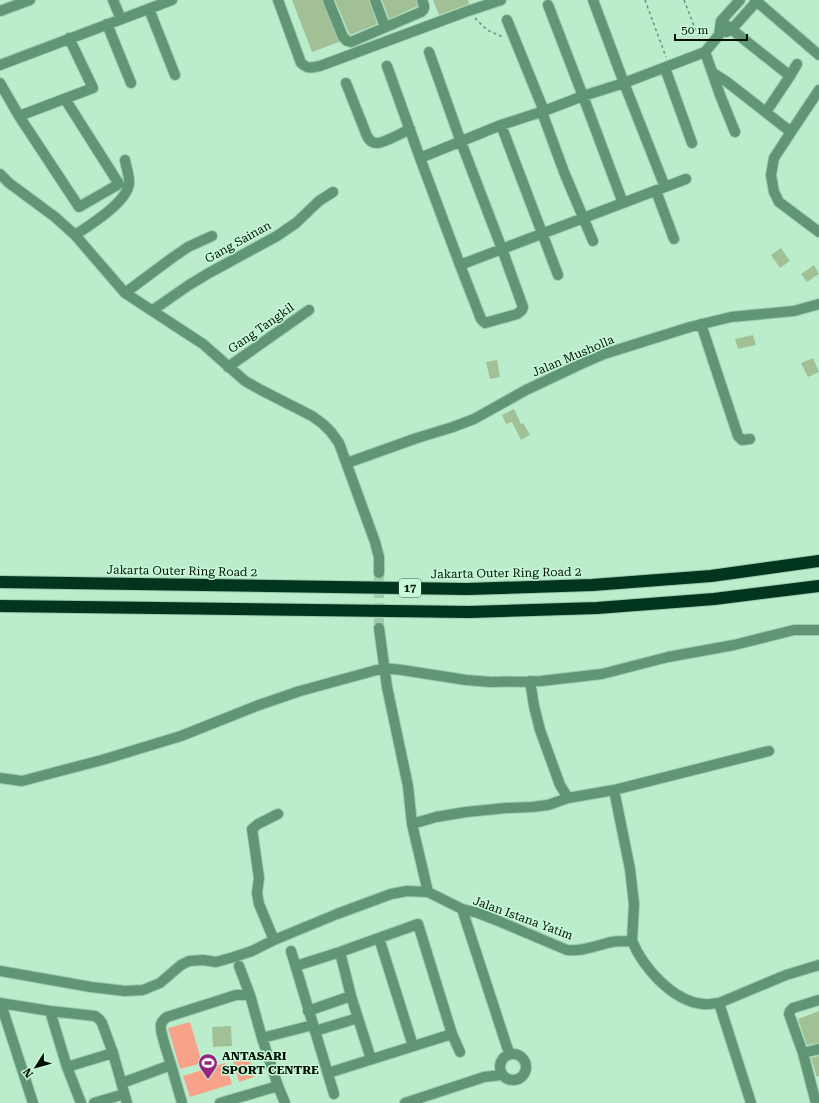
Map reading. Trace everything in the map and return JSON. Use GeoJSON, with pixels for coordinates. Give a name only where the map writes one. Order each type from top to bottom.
{"type":"FeatureCollection","features":[{"type":"Feature","properties":{"kind":"highway","name":"Jakarta Outer Ring Road 2"},"geometry":{"type":"LineString","coordinates":[[0,582],[483,589],[592,585],[711,576],[819,561]]}},
{"type":"Feature","properties":{"kind":"highway","name":"17"},"geometry":{"type":"LineString","coordinates":[[0,606],[469,612],[597,608],[714,599],[819,586]]}},
{"type":"Feature","properties":{"kind":"street"},"geometry":{"type":"LineString","coordinates":[[0,11],[30,0]]}},
{"type":"Feature","properties":{"kind":"street"},"geometry":{"type":"LineString","coordinates":[[113,0],[121,18]]}},
{"type":"Feature","properties":{"kind":"street"},"geometry":{"type":"LineString","coordinates":[[0,64],[172,0]]}},
{"type":"Feature","properties":{"kind":"street"},"geometry":{"type":"LineString","coordinates":[[278,0],[301,63],[307,68],[320,66],[473,6],[501,0]]}},
{"type":"Feature","properties":{"kind":"street"},"geometry":{"type":"LineString","coordinates":[[328,0],[343,37],[350,42],[421,12],[425,7],[422,0]]}},
{"type":"Feature","properties":{"kind":"street"},"geometry":{"type":"LineString","coordinates":[[375,0],[385,27]]}},
{"type":"Feature","properties":{"kind":"street"},"geometry":{"type":"LineString","coordinates":[[593,0],[660,189],[674,239]]}},
{"type":"Feature","properties":{"kind":"street"},"geometry":{"type":"LineString","coordinates":[[719,35],[721,21],[740,0]]}},
{"type":"Feature","properties":{"kind":"street"},"geometry":{"type":"LineString","coordinates":[[420,158],[501,125],[543,112],[583,96],[624,84],[705,52],[719,35],[731,30],[756,1],[819,55]]}},
{"type":"Feature","properties":{"kind":"street"},"geometry":{"type":"LineString","coordinates":[[548,5],[623,203]]}},
{"type":"Feature","properties":{"kind":"street"},"geometry":{"type":"LineString","coordinates":[[148,9],[176,75]]}},
{"type":"Feature","properties":{"kind":"street"},"geometry":{"type":"LineString","coordinates":[[507,20],[583,218],[593,240]]}},
{"type":"Feature","properties":{"kind":"street"},"geometry":{"type":"LineString","coordinates":[[721,21],[790,76]]}},
{"type":"Feature","properties":{"kind":"street"},"geometry":{"type":"LineString","coordinates":[[107,24],[132,83]]}},
{"type":"Feature","properties":{"kind":"street"},"geometry":{"type":"LineString","coordinates":[[19,116],[93,88],[69,38]]}},
{"type":"Feature","properties":{"kind":"street"},"geometry":{"type":"LineString","coordinates":[[387,66],[481,319],[487,324],[517,314],[523,308],[429,52]]}},
{"type":"Feature","properties":{"kind":"street"},"geometry":{"type":"LineString","coordinates":[[705,52],[735,132]]}},
{"type":"Feature","properties":{"kind":"street"},"geometry":{"type":"LineString","coordinates":[[766,112],[797,64]]}},
{"type":"Feature","properties":{"kind":"street"},"geometry":{"type":"LineString","coordinates":[[667,67],[692,143]]}},
{"type":"Feature","properties":{"kind":"street"},"geometry":{"type":"LineString","coordinates":[[713,73],[727,82],[791,132]]}},
{"type":"Feature","properties":{"kind":"street"},"geometry":{"type":"LineString","coordinates":[[0,82],[19,116],[80,207],[120,184],[65,99]]}},
{"type":"Feature","properties":{"kind":"street"},"geometry":{"type":"LineString","coordinates":[[346,83],[367,136],[371,141],[380,142],[410,130]]}},
{"type":"Feature","properties":{"kind":"street"},"geometry":{"type":"LineString","coordinates":[[819,90],[774,158],[771,174],[774,192],[779,202],[819,232]]}},
{"type":"Feature","properties":{"kind":"street"},"geometry":{"type":"LineString","coordinates":[[501,125],[558,275]]}},
{"type":"Feature","properties":{"kind":"street"},"geometry":{"type":"LineString","coordinates":[[75,235],[107,212],[122,198],[129,185],[125,160]]}},
{"type":"Feature","properties":{"kind":"street"},"geometry":{"type":"LineString","coordinates":[[0,174],[9,183],[55,217],[75,235],[125,292],[203,344],[228,367],[250,384],[312,416],[324,424],[339,443],[347,463],[375,542],[379,573]]}},
{"type":"Feature","properties":{"kind":"street"},"geometry":{"type":"LineString","coordinates":[[460,264],[686,179]]}},
{"type":"Feature","properties":{"kind":"street","name":"Gang Sainan"},"geometry":{"type":"LineString","coordinates":[[153,310],[209,273],[277,236],[296,223],[319,201],[333,192]]}},
{"type":"Feature","properties":{"kind":"street"},"geometry":{"type":"LineString","coordinates":[[125,292],[188,247],[212,236]]}},
{"type":"Feature","properties":{"kind":"street","name":"Jalan Musholla"},"geometry":{"type":"LineString","coordinates":[[347,463],[474,419],[526,390],[604,354],[701,324],[731,317],[794,311],[819,304]]}},
{"type":"Feature","properties":{"kind":"street","name":"Gang Tangkil"},"geometry":{"type":"LineString","coordinates":[[228,367],[310,310]]}},
{"type":"Feature","properties":{"kind":"street"},"geometry":{"type":"LineString","coordinates":[[701,324],[738,436],[742,440],[750,439]]}},
{"type":"Feature","properties":{"kind":"street"},"geometry":{"type":"LineString","coordinates":[[0,972],[91,987],[125,991],[143,990],[160,983],[181,964],[189,961],[203,960],[216,962],[252,951],[274,940],[337,914],[391,894],[407,891],[428,892],[412,824],[408,786],[387,687],[379,628]]}},
{"type":"Feature","properties":{"kind":"street"},"geometry":{"type":"LineString","coordinates":[[0,778],[22,781],[102,760],[181,736],[259,705],[300,691],[384,668],[466,680],[491,682],[530,681],[602,674],[668,657],[734,645],[794,630],[819,630]]}},
{"type":"Feature","properties":{"kind":"street"},"geometry":{"type":"LineString","coordinates":[[530,681],[540,730],[560,785],[568,798]]}},
{"type":"Feature","properties":{"kind":"street"},"geometry":{"type":"LineString","coordinates":[[412,824],[436,817],[466,812],[506,808],[532,808],[568,798],[614,790],[690,772],[769,751]]}},
{"type":"Feature","properties":{"kind":"street"},"geometry":{"type":"LineString","coordinates":[[614,790],[630,869],[634,904],[632,941],[636,952],[653,974],[680,997],[703,1004],[719,1003],[786,975],[819,965]]}},
{"type":"Feature","properties":{"kind":"street"},"geometry":{"type":"LineString","coordinates":[[274,940],[259,904],[257,894],[259,878],[252,829],[258,824],[278,814]]}},
{"type":"Feature","properties":{"kind":"street","name":"Jalan Istana Yatim"},"geometry":{"type":"LineString","coordinates":[[428,892],[462,910],[490,917],[567,950],[575,951],[613,942],[632,941]]}},
{"type":"Feature","properties":{"kind":"street"},"geometry":{"type":"LineString","coordinates":[[462,910],[510,1054]]}},
{"type":"Feature","properties":{"kind":"street"},"geometry":{"type":"LineString","coordinates":[[296,966],[418,924],[452,1034],[460,1052]]}},
{"type":"Feature","properties":{"kind":"street"},"geometry":{"type":"LineString","coordinates":[[379,938],[413,1046]]}},
{"type":"Feature","properties":{"kind":"street"},"geometry":{"type":"LineString","coordinates":[[291,951],[334,1094]]}},
{"type":"Feature","properties":{"kind":"street"},"geometry":{"type":"LineString","coordinates":[[340,952],[351,996],[371,1059]]}},
{"type":"Feature","properties":{"kind":"street"},"geometry":{"type":"LineString","coordinates":[[239,966],[250,995],[278,1086],[285,1103]]}},
{"type":"Feature","properties":{"kind":"street"},"geometry":{"type":"LineString","coordinates":[[182,1103],[160,1028],[162,1022],[167,1017],[236,995],[250,995]]}},
{"type":"Feature","properties":{"kind":"street"},"geometry":{"type":"LineString","coordinates":[[308,1010],[351,996]]}},
{"type":"Feature","properties":{"kind":"street"},"geometry":{"type":"LineString","coordinates":[[816,1097],[790,1011],[793,1008],[819,1000]]}},
{"type":"Feature","properties":{"kind":"street"},"geometry":{"type":"LineString","coordinates":[[33,1103],[1,1003],[50,1011],[95,1016],[99,1019],[102,1023],[113,1053],[125,1098],[94,1103]]}},
{"type":"Feature","properties":{"kind":"street"},"geometry":{"type":"LineString","coordinates":[[719,1003],[751,1103]]}},
{"type":"Feature","properties":{"kind":"street"},"geometry":{"type":"LineString","coordinates":[[50,1011],[67,1067],[81,1103]]}},
{"type":"Feature","properties":{"kind":"street"},"geometry":{"type":"LineString","coordinates":[[262,1038],[358,1018]]}},
{"type":"Feature","properties":{"kind":"street"},"geometry":{"type":"LineString","coordinates":[[328,1073],[452,1034]]}},
{"type":"Feature","properties":{"kind":"street"},"geometry":{"type":"LineString","coordinates":[[803,1053],[819,1049]]}},
{"type":"Feature","properties":{"kind":"street"},"geometry":{"type":"LineString","coordinates":[[67,1067],[113,1053]]}},
{"type":"Feature","properties":{"kind":"street"},"geometry":{"type":"LineString","coordinates":[[510,1054],[520,1056],[526,1065],[524,1075],[515,1081],[510,1081],[505,1078],[501,1075],[499,1070],[499,1064],[505,1056],[510,1054]]}},
{"type":"Feature","properties":{"kind":"street"},"geometry":{"type":"LineString","coordinates":[[122,1083],[171,1066]]}},
{"type":"Feature","properties":{"kind":"street"},"geometry":{"type":"LineString","coordinates":[[405,1103],[484,1077],[501,1075]]}},
{"type":"Feature","properties":{"kind":"street"},"geometry":{"type":"LineString","coordinates":[[220,1103],[233,1101],[278,1086]]}},
{"type":"Feature","properties":{"kind":"path"},"geometry":{"type":"LineString","coordinates":[[645,0],[667,67]]}},
{"type":"Feature","properties":{"kind":"path"},"geometry":{"type":"LineString","coordinates":[[684,0],[705,52]]}},
{"type":"Feature","properties":{"kind":"path"},"geometry":{"type":"LineString","coordinates":[[473,6],[487,30],[516,42]]}},
{"type":"Feature","properties":{"kind":"shaded area"},"geometry":{"type":"Polygon","coordinates":[[[190,1022],[202,1063],[180,1069],[168,1028],[190,1022]]]}},
{"type":"Feature","properties":{"kind":"shaded area"},"geometry":{"type":"Polygon","coordinates":[[[249,1057],[254,1077],[239,1082],[233,1062],[249,1057]]]}},
{"type":"Feature","properties":{"kind":"shaded area","name":"ANTASARI SPORT CENTRE"},"geometry":{"type":"Polygon","coordinates":[[[225,1063],[232,1084],[190,1097],[183,1076],[225,1063]]]}},
{"type":"Feature","properties":{"kind":"building"},"geometry":{"type":"Polygon","coordinates":[[[292,0],[322,0],[339,42],[312,52],[292,0]]]}},
{"type":"Feature","properties":{"kind":"building"},"geometry":{"type":"Polygon","coordinates":[[[335,0],[369,0],[377,24],[350,35],[335,0]]]}},
{"type":"Feature","properties":{"kind":"building"},"geometry":{"type":"Polygon","coordinates":[[[382,0],[416,0],[418,6],[389,19],[382,0]]]}},
{"type":"Feature","properties":{"kind":"building"},"geometry":{"type":"Polygon","coordinates":[[[433,0],[468,0],[469,4],[439,15],[433,0]]]}},
{"type":"Feature","properties":{"kind":"building"},"geometry":{"type":"Polygon","coordinates":[[[781,248],[790,261],[780,268],[771,255],[781,248]]]}},
{"type":"Feature","properties":{"kind":"building"},"geometry":{"type":"Polygon","coordinates":[[[814,265],[819,274],[807,282],[801,274],[814,265]]]}},
{"type":"Feature","properties":{"kind":"building"},"geometry":{"type":"Polygon","coordinates":[[[753,335],[756,345],[738,349],[735,339],[753,335]]]}},
{"type":"Feature","properties":{"kind":"building"},"geometry":{"type":"Polygon","coordinates":[[[813,358],[819,372],[808,377],[801,363],[813,358]]]}},
{"type":"Feature","properties":{"kind":"building"},"geometry":{"type":"Polygon","coordinates":[[[497,360],[500,377],[490,379],[486,362],[497,360]]]}},
{"type":"Feature","properties":{"kind":"building"},"geometry":{"type":"Polygon","coordinates":[[[514,409],[521,424],[523,423],[530,435],[521,440],[512,422],[506,424],[502,415],[514,409]]]}},
{"type":"Feature","properties":{"kind":"building"},"geometry":{"type":"Polygon","coordinates":[[[819,1011],[819,1043],[807,1045],[798,1019],[819,1011]]]}},
{"type":"Feature","properties":{"kind":"building"},"geometry":{"type":"Polygon","coordinates":[[[231,1026],[232,1046],[213,1047],[212,1027],[231,1026]]]}},
{"type":"Feature","properties":{"kind":"building"},"geometry":{"type":"Polygon","coordinates":[[[819,1056],[819,1076],[817,1077],[811,1058],[819,1056]]]}},
{"type":"Feature","properties":{"kind":"tunnel"},"geometry":{"type":"LineString","coordinates":[[379,573],[379,628]]}},
{"type":"Feature","properties":{"kind":"place","name":"ANTASARI SPORT CENTRE"},"geometry":{"type":"Point","coordinates":[208,1080]}}]}
